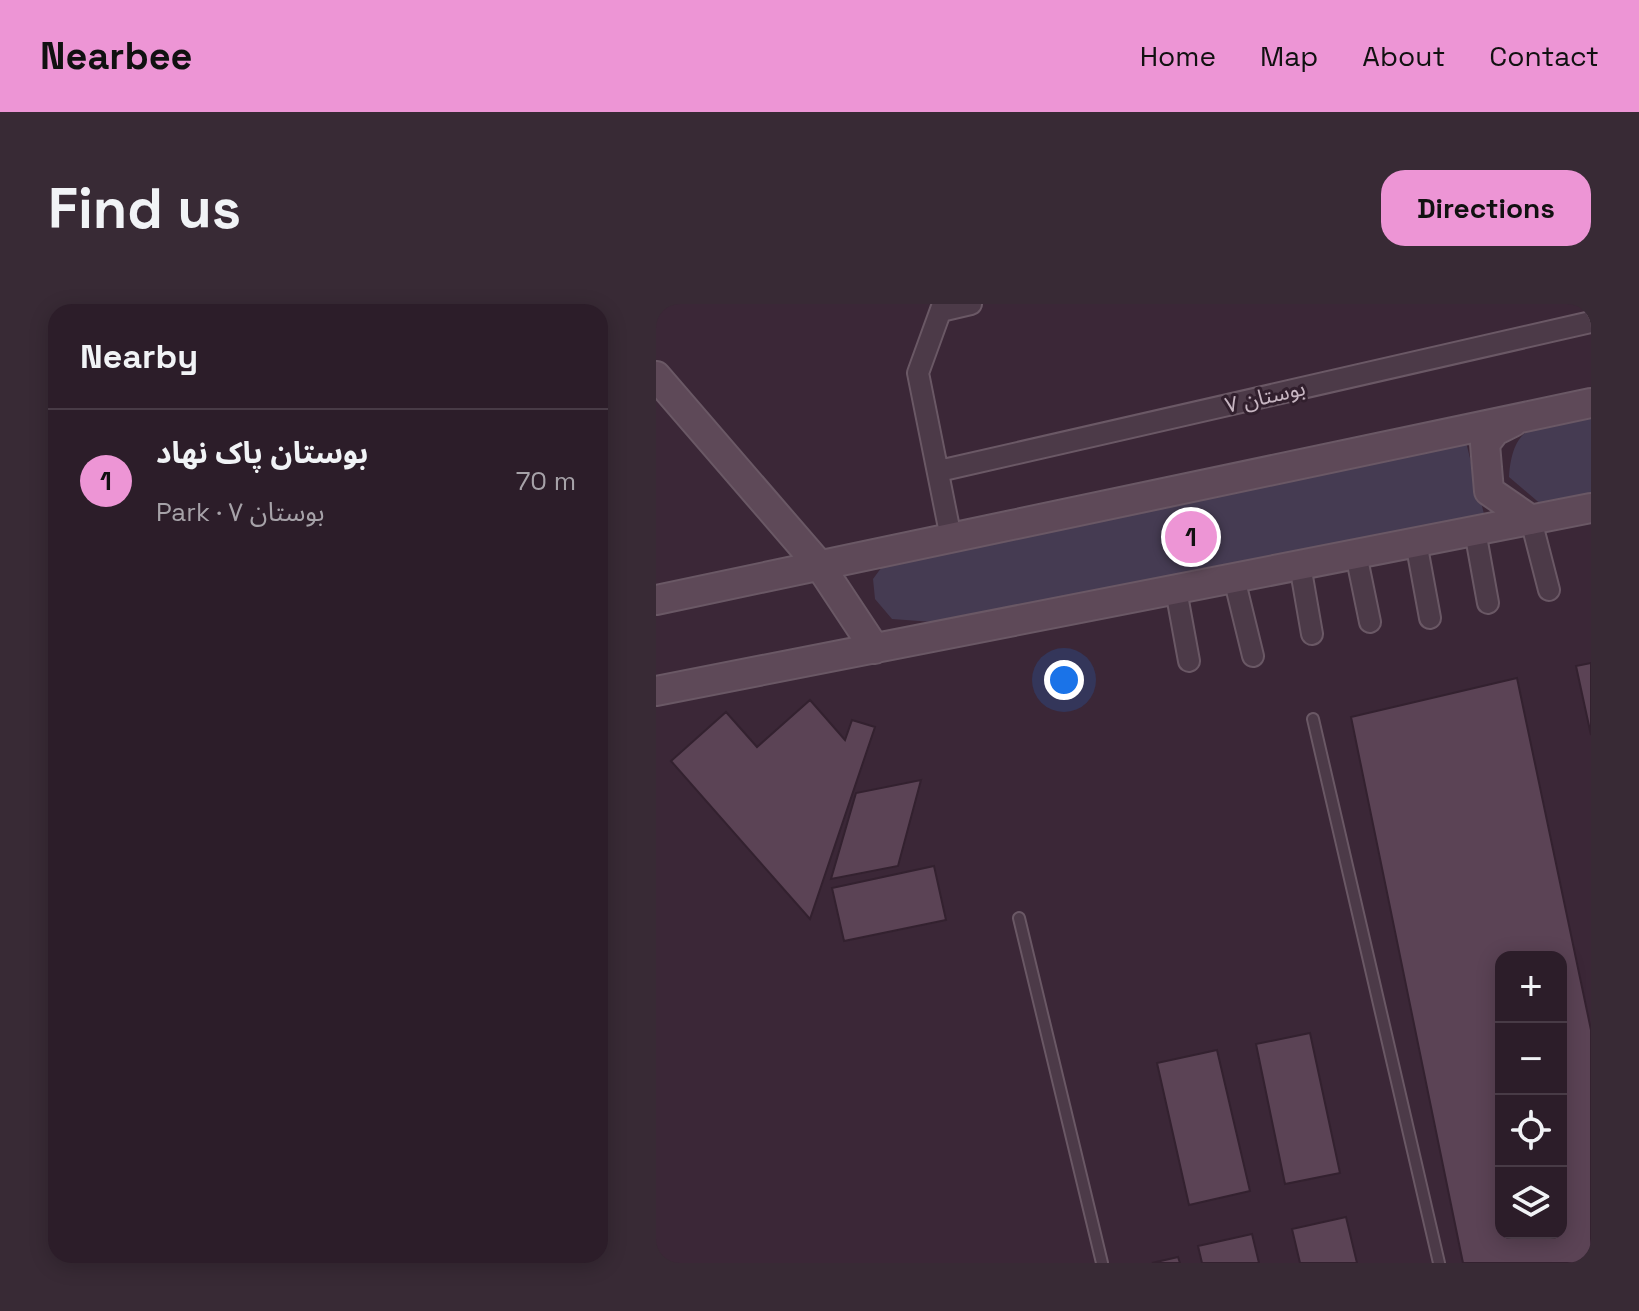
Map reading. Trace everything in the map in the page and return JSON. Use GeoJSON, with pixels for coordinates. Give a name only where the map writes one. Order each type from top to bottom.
{"type":"FeatureCollection","features":[{"type":"Feature","properties":{"kind":"street"},"geometry":{"type":"LineString","coordinates":[[951,538],[918,373],[942,307],[971,304]]}},
{"type":"Feature","properties":{"kind":"street","name":"بوستان ۷"},"geometry":{"type":"LineString","coordinates":[[939,471],[1591,322]]}},
{"type":"Feature","properties":{"kind":"street"},"geometry":{"type":"LineString","coordinates":[[656,376],[820,566],[875,649]]}},
{"type":"Feature","properties":{"kind":"street"},"geometry":{"type":"LineString","coordinates":[[656,600],[1591,403]]}},
{"type":"Feature","properties":{"kind":"street"},"geometry":{"type":"LineString","coordinates":[[1521,418],[1495,431],[1485,444],[1489,491],[1531,520],[1549,590]]}},
{"type":"Feature","properties":{"kind":"street"},"geometry":{"type":"LineString","coordinates":[[660,695],[875,649],[1591,508]]}},
{"type":"Feature","properties":{"kind":"street"},"geometry":{"type":"LineString","coordinates":[[1475,531],[1488,603]]}},
{"type":"Feature","properties":{"kind":"street"},"geometry":{"type":"LineString","coordinates":[[1416,542],[1430,618]]}},
{"type":"Feature","properties":{"kind":"street"},"geometry":{"type":"LineString","coordinates":[[1356,554],[1370,622]]}},
{"type":"Feature","properties":{"kind":"street"},"geometry":{"type":"LineString","coordinates":[[1300,565],[1312,634]]}},
{"type":"Feature","properties":{"kind":"street"},"geometry":{"type":"LineString","coordinates":[[1234,578],[1253,656]]}},
{"type":"Feature","properties":{"kind":"street"},"geometry":{"type":"LineString","coordinates":[[1176,590],[1189,661]]}},
{"type":"Feature","properties":{"kind":"lane"},"geometry":{"type":"LineString","coordinates":[[1313,719],[1439,1263]]}},
{"type":"Feature","properties":{"kind":"lane"},"geometry":{"type":"LineString","coordinates":[[1019,918],[1102,1263]]}},
{"type":"Feature","properties":{"kind":"shaded area"},"geometry":{"type":"Polygon","coordinates":[[[1591,415],[1591,497],[1543,506],[1509,477],[1516,444],[1524,434],[1544,423],[1591,415]]]}},
{"type":"Feature","properties":{"kind":"shaded area"},"geometry":{"type":"Polygon","coordinates":[[[1465,438],[1485,518],[1022,609],[933,622],[892,619],[875,599],[873,579],[887,560],[1465,438]]]}},
{"type":"Feature","properties":{"kind":"building"},"geometry":{"type":"Polygon","coordinates":[[[1591,663],[1591,735],[1576,666],[1591,663]]]}},
{"type":"Feature","properties":{"kind":"building"},"geometry":{"type":"Polygon","coordinates":[[[1517,678],[1591,1030],[1591,1263],[1463,1263],[1351,717],[1517,678]]]}},
{"type":"Feature","properties":{"kind":"building"},"geometry":{"type":"Polygon","coordinates":[[[810,700],[845,740],[852,720],[875,727],[810,919],[671,761],[726,712],[757,747],[810,700]]]}},
{"type":"Feature","properties":{"kind":"building"},"geometry":{"type":"Polygon","coordinates":[[[921,780],[898,866],[831,879],[856,793],[921,780]]]}},
{"type":"Feature","properties":{"kind":"building"},"geometry":{"type":"Polygon","coordinates":[[[934,866],[946,920],[844,941],[832,888],[934,866]]]}},
{"type":"Feature","properties":{"kind":"building"},"geometry":{"type":"Polygon","coordinates":[[[1310,1033],[1340,1173],[1285,1184],[1256,1044],[1310,1033]]]}},
{"type":"Feature","properties":{"kind":"building"},"geometry":{"type":"Polygon","coordinates":[[[1217,1050],[1250,1191],[1189,1205],[1157,1063],[1217,1050]]]}},
{"type":"Feature","properties":{"kind":"building"},"geometry":{"type":"Polygon","coordinates":[[[1346,1217],[1357,1263],[1300,1263],[1292,1229],[1346,1217]]]}},
{"type":"Feature","properties":{"kind":"building"},"geometry":{"type":"Polygon","coordinates":[[[1252,1234],[1259,1263],[1202,1263],[1198,1246],[1252,1234]]]}},
{"type":"Feature","properties":{"kind":"building"},"geometry":{"type":"Polygon","coordinates":[[[1178,1257],[1180,1263],[1152,1263],[1178,1257]]]}},
{"type":"Feature","properties":{"kind":"place","name":"بوستان پاک نهاد"},"geometry":{"type":"Point","coordinates":[1191,537]}}]}
